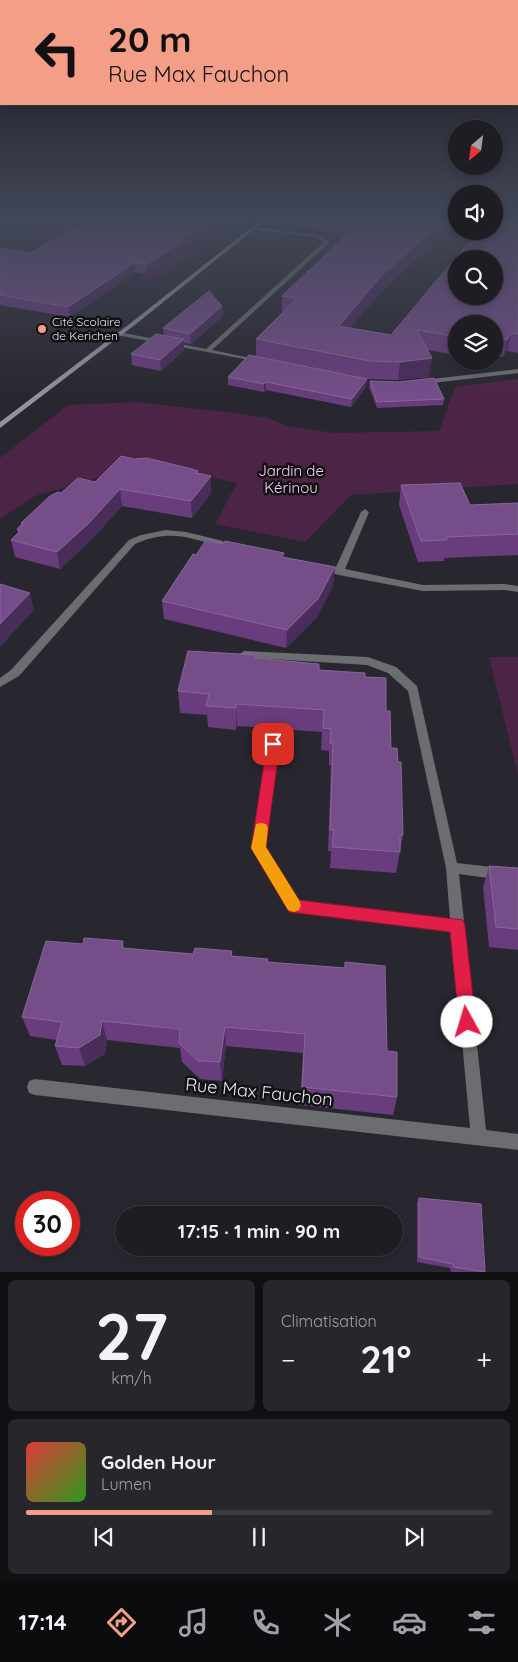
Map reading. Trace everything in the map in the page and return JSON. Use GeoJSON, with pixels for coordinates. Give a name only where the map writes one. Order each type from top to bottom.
{"type":"FeatureCollection","features":[{"type":"Feature","properties":{"kind":"main road"},"geometry":{"type":"LineString","coordinates":[[0,426],[190,278]]}},
{"type":"Feature","properties":{"kind":"street"},"geometry":{"type":"LineString","coordinates":[[208,350],[286,278]]}},
{"type":"Feature","properties":{"kind":"street"},"geometry":{"type":"LineString","coordinates":[[119,334],[262,362]]}},
{"type":"Feature","properties":{"kind":"street"},"geometry":{"type":"LineString","coordinates":[[415,382],[518,371]]}},
{"type":"Feature","properties":{"kind":"street"},"geometry":{"type":"LineString","coordinates":[[339,572],[365,512]]}},
{"type":"Feature","properties":{"kind":"street"},"geometry":{"type":"LineString","coordinates":[[0,683],[15,673],[132,542],[148,534],[169,531],[227,545]]}},
{"type":"Feature","properties":{"kind":"street"},"geometry":{"type":"LineString","coordinates":[[307,564],[423,588],[504,587],[518,589]]}},
{"type":"Feature","properties":{"kind":"street"},"geometry":{"type":"LineString","coordinates":[[228,654],[368,661],[392,670],[413,689],[452,868],[479,1137]]}},
{"type":"Feature","properties":{"kind":"street"},"geometry":{"type":"LineString","coordinates":[[273,744],[258,848],[295,907],[458,926]]}},
{"type":"Feature","properties":{"kind":"street"},"geometry":{"type":"LineString","coordinates":[[452,868],[518,876]]}},
{"type":"Feature","properties":{"kind":"street","name":"Rue Max Fauchon"},"geometry":{"type":"LineString","coordinates":[[35,1087],[518,1142]]}},
{"type":"Feature","properties":{"kind":"green space"},"geometry":{"type":"Polygon","coordinates":[[[140,278],[154,278],[153,279],[136,281],[140,278]]]}},
{"type":"Feature","properties":{"kind":"green space","name":"Jardin de Kérinou"},"geometry":{"type":"Polygon","coordinates":[[[518,379],[518,484],[351,495],[305,542],[215,524],[237,483],[147,463],[35,496],[0,519],[0,458],[68,405],[136,402],[268,418],[288,426],[334,433],[439,431],[455,387],[518,379]]]}},
{"type":"Feature","properties":{"kind":"green space"},"geometry":{"type":"Polygon","coordinates":[[[489,657],[518,657],[518,775],[489,657]]]}},
{"type":"Feature","properties":{"kind":"building"},"geometry":{"type":"Polygon","coordinates":[[[0,278],[111,278],[68,307],[0,295],[0,278]]]}},
{"type":"Feature","properties":{"kind":"building"},"geometry":{"type":"Polygon","coordinates":[[[301,278],[379,278],[339,326],[391,335],[438,278],[448,278],[448,305],[503,305],[503,278],[518,278],[518,334],[511,333],[507,340],[503,339],[503,315],[448,315],[448,336],[417,330],[432,358],[400,362],[370,361],[256,339],[297,298],[282,296],[301,278]]]}},
{"type":"Feature","properties":{"kind":"building"},"geometry":{"type":"Polygon","coordinates":[[[209,291],[222,306],[190,334],[163,328],[209,291]]]}},
{"type":"Feature","properties":{"kind":"building"},"geometry":{"type":"Polygon","coordinates":[[[156,334],[184,339],[160,360],[131,354],[156,334]]]}},
{"type":"Feature","properties":{"kind":"building"},"geometry":{"type":"Polygon","coordinates":[[[249,355],[367,379],[352,399],[266,382],[264,384],[228,377],[249,355]]]}},
{"type":"Feature","properties":{"kind":"building"},"geometry":{"type":"Polygon","coordinates":[[[434,378],[444,399],[377,402],[370,381],[399,382],[434,378]]]}},
{"type":"Feature","properties":{"kind":"building"},"geometry":{"type":"Polygon","coordinates":[[[121,456],[134,459],[147,458],[211,476],[191,501],[120,489],[89,523],[57,552],[11,540],[20,531],[17,529],[23,523],[21,523],[50,496],[58,492],[61,493],[78,478],[95,482],[121,456]]]}},
{"type":"Feature","properties":{"kind":"building"},"geometry":{"type":"Polygon","coordinates":[[[460,483],[470,505],[518,503],[518,534],[446,537],[447,540],[421,541],[401,485],[460,483]]]}},
{"type":"Feature","properties":{"kind":"building"},"geometry":{"type":"Polygon","coordinates":[[[206,540],[223,544],[225,541],[284,553],[282,557],[335,567],[318,599],[287,630],[162,601],[193,554],[196,555],[206,540]]]}},
{"type":"Feature","properties":{"kind":"building"},"geometry":{"type":"Polygon","coordinates":[[[0,584],[30,593],[0,624],[0,584]]]}},
{"type":"Feature","properties":{"kind":"building"},"geometry":{"type":"Polygon","coordinates":[[[188,651],[258,655],[254,658],[319,664],[319,670],[365,673],[365,677],[386,678],[386,711],[390,711],[391,748],[397,748],[398,762],[401,762],[403,835],[400,835],[400,852],[332,847],[334,830],[330,830],[333,743],[330,743],[331,729],[323,728],[324,710],[236,704],[236,708],[206,706],[209,694],[178,691],[188,651]]]}},
{"type":"Feature","properties":{"kind":"building"},"geometry":{"type":"Polygon","coordinates":[[[489,866],[518,868],[518,929],[496,927],[489,866]]]}},
{"type":"Feature","properties":{"kind":"building"},"geometry":{"type":"Polygon","coordinates":[[[84,938],[123,941],[122,948],[193,954],[195,948],[232,951],[231,956],[268,959],[267,962],[345,968],[345,962],[385,966],[387,1051],[397,1052],[397,1097],[302,1087],[305,1034],[225,1027],[220,1062],[198,1061],[179,1043],[180,1029],[102,1021],[100,1035],[79,1048],[55,1046],[62,1022],[22,1017],[46,941],[83,944],[84,938]]]}},
{"type":"Feature","properties":{"kind":"building"},"geometry":{"type":"Polygon","coordinates":[[[419,1198],[481,1204],[485,1272],[453,1267],[453,1264],[419,1257],[419,1198]]]}},
{"type":"Feature","properties":{"kind":"slow traffic"},"geometry":{"type":"LineString","coordinates":[[261,828],[258,848],[294,905]]}},
{"type":"Feature","properties":{"kind":"place","name":"Cité Scolaire de Kerichen"},"geometry":{"type":"Point","coordinates":[42,329]}},
{"type":"Feature","properties":{"kind":"route"},"geometry":{"type":"LineString","coordinates":[[273,744],[258,848],[295,907],[458,926],[467,1022]]}}]}
